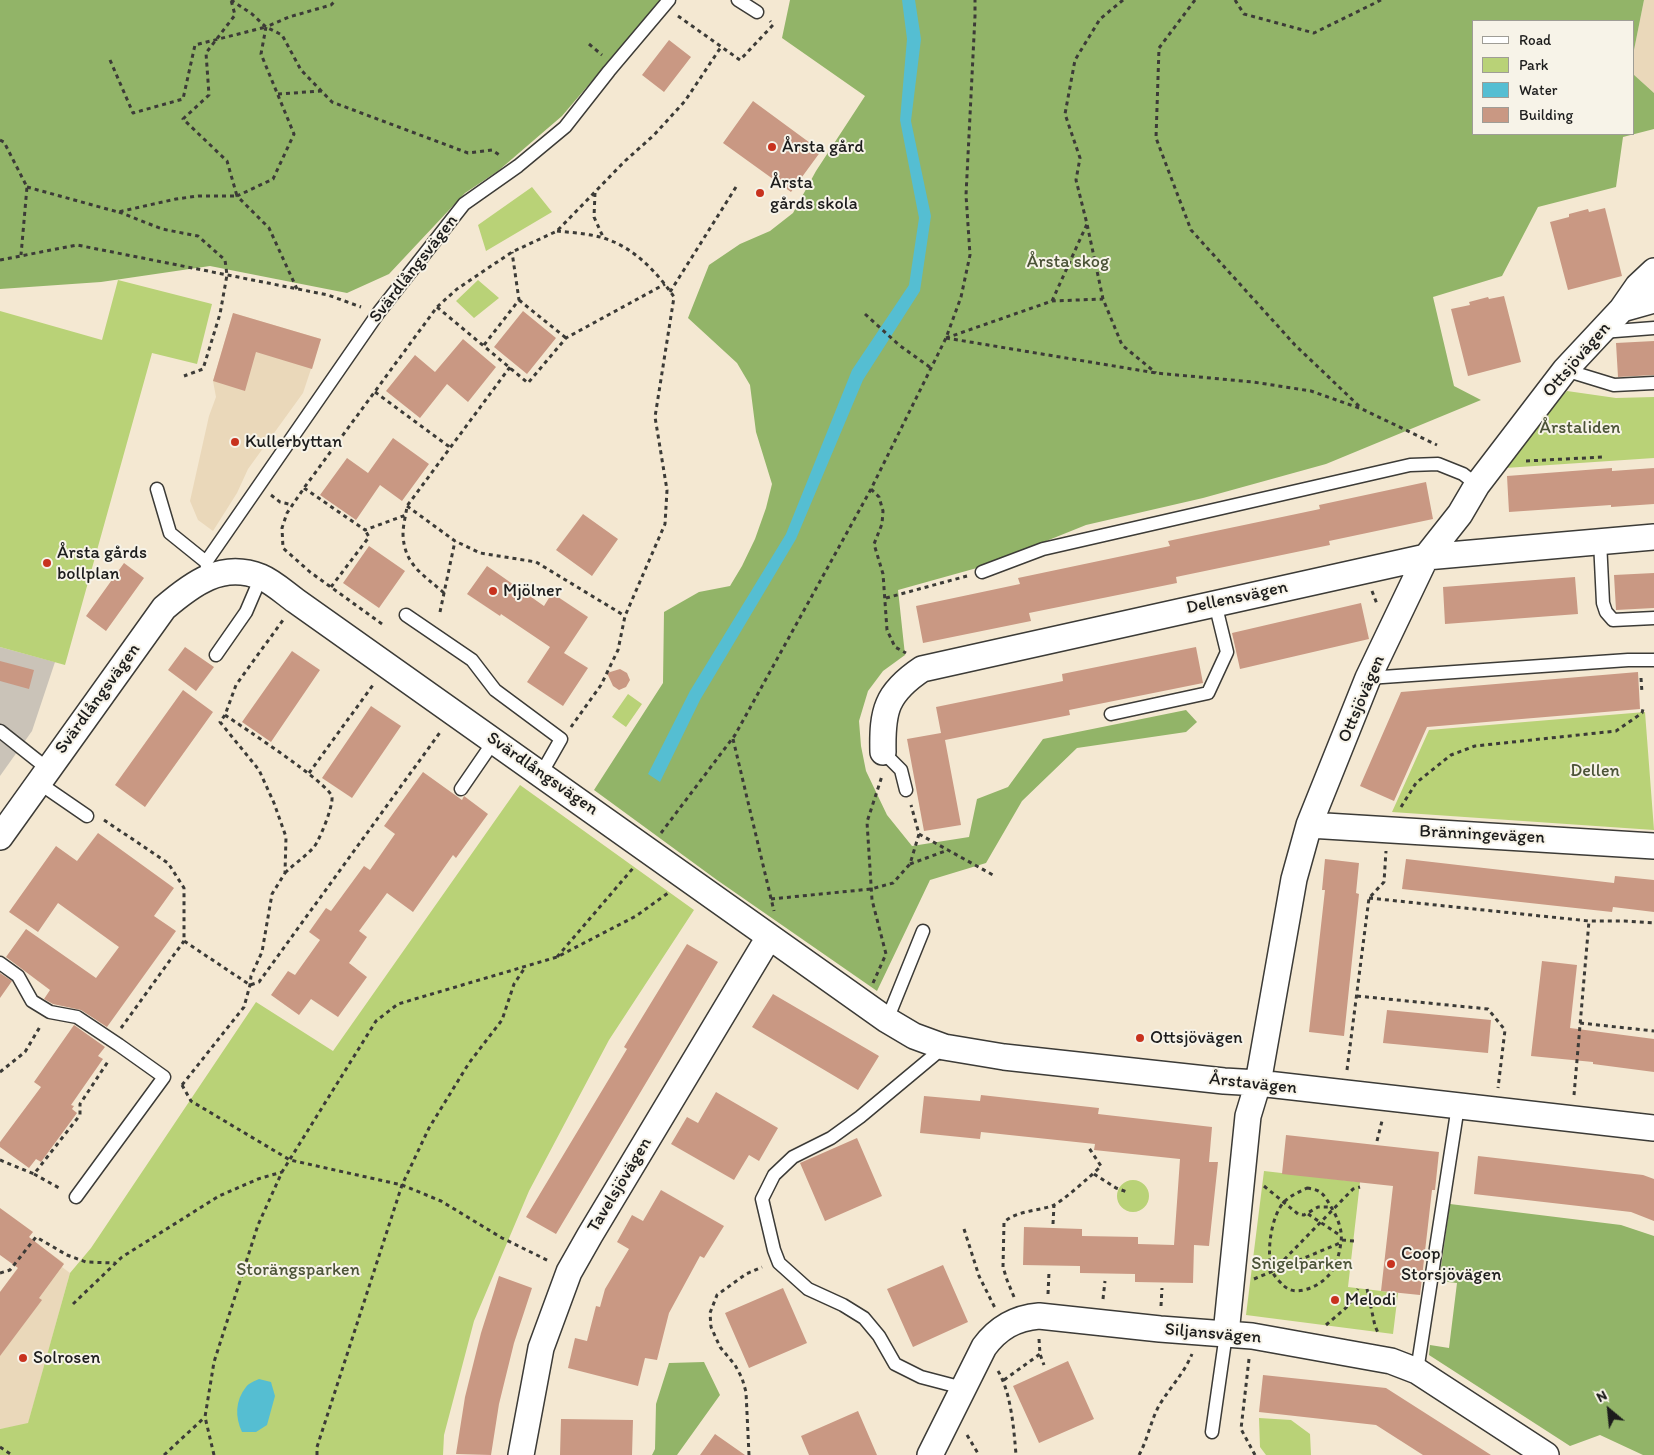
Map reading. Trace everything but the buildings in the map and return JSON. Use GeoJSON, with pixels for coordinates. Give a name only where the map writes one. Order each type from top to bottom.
{"type":"FeatureCollection","features":[{"type":"Feature","properties":{"kind":"street","name":"Ottsjövägen"},"geometry":{"type":"LineString","coordinates":[[1226,1334],[1248,1116],[1258,1083],[1294,879],[1309,825],[1368,678],[1426,557],[1460,514],[1477,485],[1565,370],[1622,309],[1638,286],[1654,271]]}},
{"type":"Feature","properties":{"kind":"street","name":"Ottsjövägen"},"geometry":{"type":"LineString","coordinates":[[1622,309],[1654,300]]}},
{"type":"Feature","properties":{"kind":"street","name":"Dellensvägen"},"geometry":{"type":"LineString","coordinates":[[882,752],[882,726],[886,707],[906,679],[922,669],[1426,557],[1654,537]]}},
{"type":"Feature","properties":{"kind":"street","name":"Svärdlångsvägen"},"geometry":{"type":"LineString","coordinates":[[0,837],[164,608],[208,569],[240,571],[262,577],[864,1004]]}},
{"type":"Feature","properties":{"kind":"street","name":"Bränningevägen"},"geometry":{"type":"LineString","coordinates":[[1309,825],[1654,846]]}},
{"type":"Feature","properties":{"kind":"street","name":"Tavelsjövägen"},"geometry":{"type":"LineString","coordinates":[[521,1455],[541,1348],[569,1272],[769,937]]}},
{"type":"Feature","properties":{"kind":"street","name":"Årstavägen"},"geometry":{"type":"LineString","coordinates":[[864,1004],[914,1036],[944,1047],[1004,1057],[1258,1083],[1654,1128]]}},
{"type":"Feature","properties":{"kind":"street","name":"Siljansvägen"},"geometry":{"type":"LineString","coordinates":[[1014,1322],[1047,1317],[1252,1336],[1391,1361],[1417,1372],[1546,1455]]}},
{"type":"Feature","properties":{"kind":"street"},"geometry":{"type":"LineString","coordinates":[[930,1455],[984,1346],[992,1336],[1014,1322]]}},
{"type":"Feature","properties":{"kind":"lane"},"geometry":{"type":"LineString","coordinates":[[738,0],[757,12]]}},
{"type":"Feature","properties":{"kind":"lane","name":"Svärdlångsvägen"},"geometry":{"type":"LineString","coordinates":[[208,569],[259,486],[378,312],[464,204],[518,166],[565,127],[667,2]]}},
{"type":"Feature","properties":{"kind":"lane"},"geometry":{"type":"LineString","coordinates":[[1600,332],[1654,328]]}},
{"type":"Feature","properties":{"kind":"lane"},"geometry":{"type":"LineString","coordinates":[[1565,370],[1614,385],[1654,383]]}},
{"type":"Feature","properties":{"kind":"lane"},"geometry":{"type":"LineString","coordinates":[[982,572],[1043,549],[1410,465],[1438,464],[1462,474],[1477,485]]}},
{"type":"Feature","properties":{"kind":"lane"},"geometry":{"type":"LineString","coordinates":[[157,489],[170,534],[208,569]]}},
{"type":"Feature","properties":{"kind":"lane"},"geometry":{"type":"LineString","coordinates":[[1600,541],[1603,602],[1606,612],[1613,620],[1654,618]]}},
{"type":"Feature","properties":{"kind":"lane"},"geometry":{"type":"LineString","coordinates":[[216,655],[246,612],[262,577]]}},
{"type":"Feature","properties":{"kind":"lane"},"geometry":{"type":"LineString","coordinates":[[1111,714],[1208,692],[1227,652],[1216,603]]}},
{"type":"Feature","properties":{"kind":"lane"},"geometry":{"type":"LineString","coordinates":[[406,615],[472,660],[495,690],[561,739],[541,774]]}},
{"type":"Feature","properties":{"kind":"lane"},"geometry":{"type":"LineString","coordinates":[[1368,678],[1619,660],[1654,660]]}},
{"type":"Feature","properties":{"kind":"lane"},"geometry":{"type":"LineString","coordinates":[[0,731],[43,776],[87,816]]}},
{"type":"Feature","properties":{"kind":"lane"},"geometry":{"type":"LineString","coordinates":[[461,789],[494,741]]}},
{"type":"Feature","properties":{"kind":"lane"},"geometry":{"type":"LineString","coordinates":[[882,752],[901,770],[906,790]]}},
{"type":"Feature","properties":{"kind":"lane"},"geometry":{"type":"LineString","coordinates":[[887,1020],[923,931]]}},
{"type":"Feature","properties":{"kind":"lane"},"geometry":{"type":"LineString","coordinates":[[0,963],[18,976],[32,1001],[50,1012],[77,1017],[116,1042],[164,1077],[76,1197]]}},
{"type":"Feature","properties":{"kind":"lane"},"geometry":{"type":"LineString","coordinates":[[944,1047],[860,1117],[831,1138],[793,1157],[774,1175],[762,1199],[779,1263],[808,1289],[843,1305],[864,1318],[879,1336],[895,1364],[921,1376],[963,1388]]}},
{"type":"Feature","properties":{"kind":"lane"},"geometry":{"type":"LineString","coordinates":[[1417,1372],[1458,1106]]}},
{"type":"Feature","properties":{"kind":"lane"},"geometry":{"type":"LineString","coordinates":[[1212,1432],[1226,1334]]}},
{"type":"Feature","properties":{"kind":"path"},"geometry":{"type":"LineString","coordinates":[[231,0],[252,14],[266,27],[282,35],[301,70],[332,102],[468,153],[492,150],[518,166]]}},
{"type":"Feature","properties":{"kind":"path"},"geometry":{"type":"LineString","coordinates":[[231,0],[235,15],[206,53],[209,95],[183,119],[227,161],[237,196],[269,228],[297,289]]}},
{"type":"Feature","properties":{"kind":"path"},"geometry":{"type":"LineString","coordinates":[[110,60],[133,113],[182,99],[195,46],[266,27],[331,5],[336,0]]}},
{"type":"Feature","properties":{"kind":"path"},"geometry":{"type":"LineString","coordinates":[[557,957],[648,850],[733,739],[871,489],[946,338],[960,298],[970,256],[966,195],[975,0]]}},
{"type":"Feature","properties":{"kind":"path"},"geometry":{"type":"LineString","coordinates":[[1123,0],[1100,20],[1075,60],[1065,114],[1080,158],[1076,180],[1103,299],[1122,345],[1156,373]]}},
{"type":"Feature","properties":{"kind":"path"},"geometry":{"type":"LineString","coordinates":[[1195,0],[1159,48],[1156,138],[1191,230],[1295,345],[1362,409]]}},
{"type":"Feature","properties":{"kind":"path"},"geometry":{"type":"LineString","coordinates":[[1235,0],[1244,14],[1314,33],[1381,0]]}},
{"type":"Feature","properties":{"kind":"path"},"geometry":{"type":"LineString","coordinates":[[667,2],[740,60],[773,25],[757,12]]}},
{"type":"Feature","properties":{"kind":"path"},"geometry":{"type":"LineString","coordinates":[[118,212],[198,196],[237,196],[274,179],[294,134],[262,54],[266,27]]}},
{"type":"Feature","properties":{"kind":"path"},"geometry":{"type":"LineString","coordinates":[[382,624],[310,572],[283,548],[282,528],[287,513],[437,307],[457,289],[512,252],[557,231],[686,101],[721,46]]}},
{"type":"Feature","properties":{"kind":"path"},"geometry":{"type":"LineString","coordinates":[[278,94],[322,91]]}},
{"type":"Feature","properties":{"kind":"path"},"geometry":{"type":"LineString","coordinates":[[0,140],[4,142],[27,187],[21,255]]}},
{"type":"Feature","properties":{"kind":"path"},"geometry":{"type":"LineString","coordinates":[[27,187],[118,212],[162,229],[198,236],[225,260],[227,275],[220,314],[203,369],[184,376]]}},
{"type":"Feature","properties":{"kind":"path"},"geometry":{"type":"LineString","coordinates":[[670,292],[736,187]]}},
{"type":"Feature","properties":{"kind":"path"},"geometry":{"type":"LineString","coordinates":[[595,192],[594,217],[604,239]]}},
{"type":"Feature","properties":{"kind":"path"},"geometry":{"type":"LineString","coordinates":[[1052,301],[1087,224]]}},
{"type":"Feature","properties":{"kind":"path"},"geometry":{"type":"LineString","coordinates":[[557,231],[584,234],[614,242],[642,260],[665,284],[674,297],[656,417],[666,490],[665,524],[625,616],[618,650],[601,685],[561,739]]}},
{"type":"Feature","properties":{"kind":"path"},"geometry":{"type":"LineString","coordinates":[[0,260],[77,245],[297,289],[328,296],[378,312]]}},
{"type":"Feature","properties":{"kind":"path"},"geometry":{"type":"LineString","coordinates":[[512,252],[519,300],[566,338]]}},
{"type":"Feature","properties":{"kind":"path"},"geometry":{"type":"LineString","coordinates":[[437,307],[528,383],[566,338],[665,284]]}},
{"type":"Feature","properties":{"kind":"path"},"geometry":{"type":"LineString","coordinates":[[946,338],[1052,301],[1103,299]]}},
{"type":"Feature","properties":{"kind":"path"},"geometry":{"type":"LineString","coordinates":[[484,346],[519,300]]}},
{"type":"Feature","properties":{"kind":"path"},"geometry":{"type":"LineString","coordinates":[[865,314],[899,345],[931,368]]}},
{"type":"Feature","properties":{"kind":"path"},"geometry":{"type":"LineString","coordinates":[[946,338],[1156,373],[1253,382],[1311,391],[1362,409],[1437,446]]}},
{"type":"Feature","properties":{"kind":"path"},"geometry":{"type":"LineString","coordinates":[[444,593],[413,566],[405,552],[403,532],[407,506],[510,367]]}},
{"type":"Feature","properties":{"kind":"path"},"geometry":{"type":"LineString","coordinates":[[375,392],[451,448]]}},
{"type":"Feature","properties":{"kind":"path"},"geometry":{"type":"LineString","coordinates":[[1495,462],[1604,457]]}},
{"type":"Feature","properties":{"kind":"path"},"geometry":{"type":"LineString","coordinates":[[259,486],[280,502],[293,505]]}},
{"type":"Feature","properties":{"kind":"path"},"geometry":{"type":"LineString","coordinates":[[304,488],[365,530],[369,537],[331,587]]}},
{"type":"Feature","properties":{"kind":"path"},"geometry":{"type":"LineString","coordinates":[[871,489],[879,497],[883,511],[882,524],[874,544],[883,574],[886,598],[886,630],[895,647],[909,654]]}},
{"type":"Feature","properties":{"kind":"path"},"geometry":{"type":"LineString","coordinates":[[407,506],[455,541],[480,553],[536,562],[625,616]]}},
{"type":"Feature","properties":{"kind":"path"},"geometry":{"type":"LineString","coordinates":[[365,530],[406,515]]}},
{"type":"Feature","properties":{"kind":"path"},"geometry":{"type":"LineString","coordinates":[[440,612],[455,541]]}},
{"type":"Feature","properties":{"kind":"path"},"geometry":{"type":"LineString","coordinates":[[886,598],[982,572]]}},
{"type":"Feature","properties":{"kind":"path"},"geometry":{"type":"LineString","coordinates":[[284,873],[286,837],[274,803],[259,770],[220,722],[225,715],[236,685],[296,601]]}},
{"type":"Feature","properties":{"kind":"path"},"geometry":{"type":"LineString","coordinates":[[309,773],[387,665]]}},
{"type":"Feature","properties":{"kind":"path"},"geometry":{"type":"LineString","coordinates":[[250,985],[259,982],[455,713]]}},
{"type":"Feature","properties":{"kind":"path"},"geometry":{"type":"LineString","coordinates":[[225,715],[309,773],[328,789],[332,796],[327,819],[315,846],[284,873],[272,894],[262,952],[251,976],[244,1007],[182,1085],[191,1101],[290,1160],[402,1185],[441,1201],[502,1238],[569,1272]]}},
{"type":"Feature","properties":{"kind":"path"},"geometry":{"type":"LineString","coordinates":[[733,739],[776,920],[769,937]]}},
{"type":"Feature","properties":{"kind":"path"},"geometry":{"type":"LineString","coordinates":[[864,1004],[886,954],[872,900],[867,822],[882,774],[882,752]]}},
{"type":"Feature","properties":{"kind":"path"},"geometry":{"type":"LineString","coordinates":[[771,899],[871,889],[893,883],[910,864],[919,834],[906,790]]}},
{"type":"Feature","properties":{"kind":"path"},"geometry":{"type":"LineString","coordinates":[[34,1174],[80,1114],[80,1104],[116,1042],[184,941],[184,888],[168,863],[102,818],[87,816]]}},
{"type":"Feature","properties":{"kind":"path"},"geometry":{"type":"LineString","coordinates":[[919,834],[993,875]]}},
{"type":"Feature","properties":{"kind":"path"},"geometry":{"type":"LineString","coordinates":[[910,864],[948,850]]}},
{"type":"Feature","properties":{"kind":"path"},"geometry":{"type":"LineString","coordinates":[[214,1455],[205,1417],[217,1353],[258,1225],[282,1172],[376,1021],[398,1004],[557,957],[636,916],[687,878]]}},
{"type":"Feature","properties":{"kind":"path"},"geometry":{"type":"LineString","coordinates":[[1369,898],[1589,921],[1654,923]]}},
{"type":"Feature","properties":{"kind":"path"},"geometry":{"type":"LineString","coordinates":[[1572,1118],[1589,921]]}},
{"type":"Feature","properties":{"kind":"path"},"geometry":{"type":"LineString","coordinates":[[184,941],[250,985]]}},
{"type":"Feature","properties":{"kind":"path"},"geometry":{"type":"LineString","coordinates":[[316,1455],[402,1185],[439,1112],[469,1064],[502,1020],[514,984],[524,968]]}},
{"type":"Feature","properties":{"kind":"path"},"geometry":{"type":"LineString","coordinates":[[1357,996],[1488,1009],[1505,1030],[1496,1110]]}},
{"type":"Feature","properties":{"kind":"path"},"geometry":{"type":"LineString","coordinates":[[0,1072],[25,1052],[50,1012]]}},
{"type":"Feature","properties":{"kind":"path"},"geometry":{"type":"LineString","coordinates":[[1580,1024],[1654,1031]]}},
{"type":"Feature","properties":{"kind":"path"},"geometry":{"type":"LineString","coordinates":[[1014,1322],[1003,1267],[1004,1222],[1011,1216],[1054,1205],[1094,1174],[1101,1166],[1089,1148]]}},
{"type":"Feature","properties":{"kind":"path"},"geometry":{"type":"LineString","coordinates":[[0,1160],[34,1174],[76,1197]]}},
{"type":"Feature","properties":{"kind":"path"},"geometry":{"type":"LineString","coordinates":[[73,1304],[122,1257],[219,1196],[258,1179],[282,1172]]}},
{"type":"Feature","properties":{"kind":"path"},"geometry":{"type":"LineString","coordinates":[[1094,1174],[1116,1188],[1127,1192]]}},
{"type":"Feature","properties":{"kind":"path"},"geometry":{"type":"LineString","coordinates":[[1242,1180],[1266,1187],[1298,1214],[1304,1216],[1318,1207],[1332,1209]]}},
{"type":"Feature","properties":{"kind":"path"},"geometry":{"type":"LineString","coordinates":[[1272,1272],[1321,1224],[1332,1209],[1353,1189],[1360,1187]]}},
{"type":"Feature","properties":{"kind":"path"},"geometry":{"type":"LineString","coordinates":[[1307,1188],[1318,1190],[1325,1195],[1339,1226],[1341,1240],[1338,1257],[1329,1276],[1316,1286],[1301,1291],[1286,1288],[1272,1272],[1270,1239],[1274,1220],[1283,1202],[1295,1193],[1307,1188]]}},
{"type":"Feature","properties":{"kind":"path"},"geometry":{"type":"LineString","coordinates":[[1053,1224],[1054,1205]]}},
{"type":"Feature","properties":{"kind":"path"},"geometry":{"type":"LineString","coordinates":[[1308,1214],[1341,1240]]}},
{"type":"Feature","properties":{"kind":"path"},"geometry":{"type":"LineString","coordinates":[[964,1229],[978,1276],[1014,1322]]}},
{"type":"Feature","properties":{"kind":"path"},"geometry":{"type":"LineString","coordinates":[[0,1273],[10,1270],[36,1237],[66,1255],[86,1262],[116,1263]]}},
{"type":"Feature","properties":{"kind":"path"},"geometry":{"type":"LineString","coordinates":[[1231,1281],[1247,1282],[1341,1240],[1354,1241]]}},
{"type":"Feature","properties":{"kind":"path"},"geometry":{"type":"LineString","coordinates":[[749,1455],[746,1392],[735,1364],[720,1347],[711,1327],[710,1313],[717,1296],[746,1274],[762,1267],[779,1263]]}},
{"type":"Feature","properties":{"kind":"path"},"geometry":{"type":"LineString","coordinates":[[1316,1348],[1320,1329],[1348,1306],[1358,1289]]}},
{"type":"Feature","properties":{"kind":"path"},"geometry":{"type":"LineString","coordinates":[[1367,1289],[1375,1326],[1391,1361]]}},
{"type":"Feature","properties":{"kind":"path"},"geometry":{"type":"LineString","coordinates":[[1252,1336],[1241,1429],[1255,1455]]}},
{"type":"Feature","properties":{"kind":"path"},"geometry":{"type":"LineString","coordinates":[[984,1346],[1004,1380],[1014,1429],[1016,1455]]}},
{"type":"Feature","properties":{"kind":"path"},"geometry":{"type":"LineString","coordinates":[[1004,1380],[1040,1354]]}},
{"type":"Feature","properties":{"kind":"path"},"geometry":{"type":"LineString","coordinates":[[1140,1455],[1159,1405],[1186,1368]]}},
{"type":"Feature","properties":{"kind":"path"},"geometry":{"type":"LineString","coordinates":[[164,1455],[205,1417]]}},
{"type":"Feature","properties":{"kind":"path"},"geometry":{"type":"LineString","coordinates":[[0,1447],[11,1455]]}},
{"type":"Feature","properties":{"kind":"shaded area"},"geometry":{"type":"Polygon","coordinates":[[[1644,0],[1654,0],[1654,93],[1634,75],[1634,50],[1644,0]]]}},
{"type":"Feature","properties":{"kind":"shaded area","name":"Kullerbyttan"},"geometry":{"type":"Polygon","coordinates":[[[233,313],[321,339],[303,393],[248,469],[237,493],[213,531],[198,520],[190,501],[209,416],[216,397],[213,381],[233,313]]]}},
{"type":"Feature","properties":{"kind":"shaded area"},"geometry":{"type":"Polygon","coordinates":[[[0,647],[55,662],[32,731],[0,776],[0,647]]]}},
{"type":"Feature","properties":{"kind":"shaded area","name":"Solrosen"},"geometry":{"type":"Polygon","coordinates":[[[36,1243],[64,1263],[62,1267],[70,1273],[28,1424],[0,1429],[0,1292],[36,1243]]]}},
{"type":"Feature","properties":{"kind":"green space"},"geometry":{"type":"Polygon","coordinates":[[[0,0],[661,0],[562,116],[498,171],[465,193],[389,274],[347,293],[210,266],[101,282],[0,289],[0,0]]]}},
{"type":"Feature","properties":{"kind":"green space","name":"Årsta skog"},"geometry":{"type":"Polygon","coordinates":[[[790,0],[1644,0],[1634,50],[1634,20],[1472,20],[1472,135],[1631,135],[1623,137],[1616,187],[1538,207],[1502,276],[1433,297],[1454,386],[1481,400],[1326,464],[1203,498],[1086,525],[984,566],[898,590],[905,655],[883,671],[868,691],[859,721],[866,771],[887,815],[912,846],[969,837],[977,799],[1008,787],[1043,739],[1186,710],[1197,722],[1186,732],[1077,748],[1022,801],[986,863],[930,880],[877,991],[717,880],[594,790],[663,683],[664,612],[699,592],[730,586],[755,539],[772,484],[756,432],[750,385],[737,363],[688,318],[709,265],[740,244],[770,231],[793,213],[816,171],[865,96],[782,38],[790,0]]]}},
{"type":"Feature","properties":{"kind":"green space","name":"Årsta skog"},"geometry":{"type":"Polygon","coordinates":[[[1634,75],[1654,93],[1654,129],[1634,134],[1634,75]]]}},
{"type":"Feature","properties":{"kind":"green space"},"geometry":{"type":"Polygon","coordinates":[[[532,187],[552,212],[486,251],[478,225],[532,187]]]}},
{"type":"Feature","properties":{"kind":"green space","name":"Årsta gårds bollplan"},"geometry":{"type":"Polygon","coordinates":[[[118,280],[212,304],[197,364],[152,353],[65,665],[0,647],[0,311],[102,340],[118,280]]]}},
{"type":"Feature","properties":{"kind":"green space"},"geometry":{"type":"Polygon","coordinates":[[[478,280],[499,298],[474,318],[456,301],[478,280]]]}},
{"type":"Feature","properties":{"kind":"green space","name":"Årstaliden"},"geometry":{"type":"Polygon","coordinates":[[[1567,391],[1616,398],[1654,397],[1654,458],[1505,468],[1539,419],[1567,391]]]}},
{"type":"Feature","properties":{"kind":"green space"},"geometry":{"type":"Polygon","coordinates":[[[628,694],[642,704],[626,727],[612,717],[628,694]]]}},
{"type":"Feature","properties":{"kind":"green space","name":"Dellen"},"geometry":{"type":"Polygon","coordinates":[[[1645,712],[1654,830],[1392,812],[1429,730],[1645,712]]]}},
{"type":"Feature","properties":{"kind":"green space","name":"Storängsparken"},"geometry":{"type":"Polygon","coordinates":[[[520,785],[694,910],[609,1040],[529,1191],[474,1321],[444,1435],[443,1455],[0,1455],[0,1429],[28,1423],[70,1273],[91,1248],[256,1002],[333,1051],[520,785]]]}},
{"type":"Feature","properties":{"kind":"green space","name":"Snigelparken"},"geometry":{"type":"Polygon","coordinates":[[[1264,1171],[1360,1182],[1348,1287],[1398,1293],[1393,1334],[1246,1315],[1264,1171]]]}},
{"type":"Feature","properties":{"kind":"green space"},"geometry":{"type":"Polygon","coordinates":[[[1133,1180],[1139,1181],[1144,1185],[1148,1190],[1148,1202],[1144,1207],[1139,1211],[1133,1212],[1127,1211],[1122,1207],[1118,1202],[1117,1196],[1118,1190],[1122,1185],[1127,1181],[1133,1180]]]}},
{"type":"Feature","properties":{"kind":"green space"},"geometry":{"type":"Polygon","coordinates":[[[1450,1204],[1621,1225],[1654,1236],[1654,1455],[1643,1455],[1600,1435],[1570,1446],[1429,1355],[1430,1345],[1449,1348],[1457,1283],[1439,1281],[1450,1204]]]}},
{"type":"Feature","properties":{"kind":"green space"},"geometry":{"type":"Polygon","coordinates":[[[704,1362],[720,1395],[677,1455],[652,1455],[655,1449],[656,1404],[669,1363],[704,1362]]]}},
{"type":"Feature","properties":{"kind":"green space"},"geometry":{"type":"Polygon","coordinates":[[[1259,1418],[1291,1420],[1310,1434],[1311,1455],[1266,1455],[1260,1447],[1259,1418]]]}},
{"type":"Feature","properties":{"kind":"water"},"geometry":{"type":"Polygon","coordinates":[[[902,0],[915,0],[921,39],[911,121],[931,216],[920,291],[863,380],[796,539],[700,700],[660,782],[648,774],[690,691],[786,534],[852,370],[909,285],[919,218],[900,120],[907,39],[902,0]]]}},
{"type":"Feature","properties":{"kind":"water"},"geometry":{"type":"Polygon","coordinates":[[[259,1379],[271,1382],[275,1396],[267,1425],[256,1432],[242,1432],[237,1415],[238,1403],[242,1392],[247,1386],[259,1379]]]}},
{"type":"Feature","properties":{"kind":"place","name":"Årsta gård"},"geometry":{"type":"Point","coordinates":[772,147]}},
{"type":"Feature","properties":{"kind":"place","name":"Årsta gårds skola"},"geometry":{"type":"Point","coordinates":[760,193]}},
{"type":"Feature","properties":{"kind":"place","name":"Kullerbyttan"},"geometry":{"type":"Point","coordinates":[235,442]}},
{"type":"Feature","properties":{"kind":"place","name":"Årsta gårds bollplan"},"geometry":{"type":"Point","coordinates":[47,563]}},
{"type":"Feature","properties":{"kind":"place","name":"Mjölner"},"geometry":{"type":"Point","coordinates":[493,591]}},
{"type":"Feature","properties":{"kind":"place","name":"Ottsjövägen"},"geometry":{"type":"Point","coordinates":[1140,1038]}},
{"type":"Feature","properties":{"kind":"place","name":"Coop Storsjövägen"},"geometry":{"type":"Point","coordinates":[1391,1264]}},
{"type":"Feature","properties":{"kind":"place","name":"Melodi"},"geometry":{"type":"Point","coordinates":[1335,1300]}},
{"type":"Feature","properties":{"kind":"place","name":"Solrosen"},"geometry":{"type":"Point","coordinates":[23,1358]}}]}
